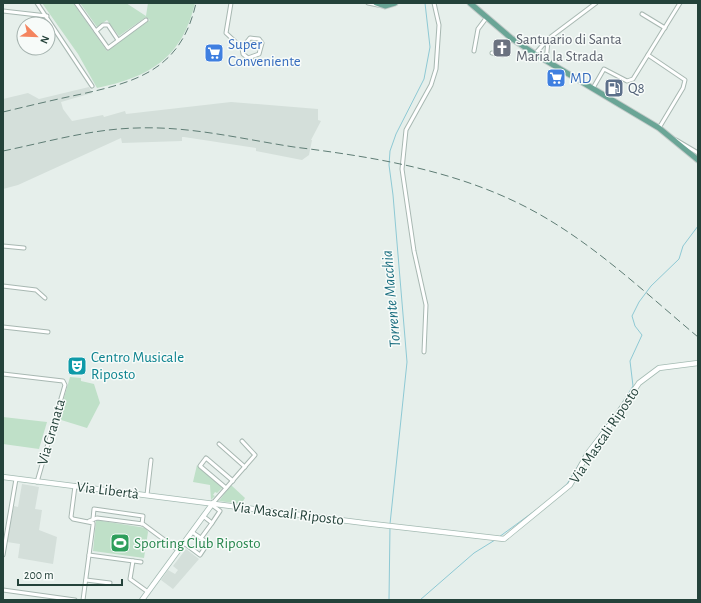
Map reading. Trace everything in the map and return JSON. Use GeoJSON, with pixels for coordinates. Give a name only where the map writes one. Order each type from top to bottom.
{"type":"FeatureCollection","features":[{"type":"Feature","properties":{"kind":"main road"},"geometry":{"type":"LineString","coordinates":[[379,4],[395,3]]}},
{"type":"Feature","properties":{"kind":"main road"},"geometry":{"type":"LineString","coordinates":[[470,3],[511,38],[546,62],[592,90],[659,128],[698,160]]}},
{"type":"Feature","properties":{"kind":"street"},"geometry":{"type":"LineString","coordinates":[[37,3],[47,16]]}},
{"type":"Feature","properties":{"kind":"street"},"geometry":{"type":"LineString","coordinates":[[76,3],[108,48],[146,20]]}},
{"type":"Feature","properties":{"kind":"street"},"geometry":{"type":"LineString","coordinates":[[231,3],[226,33],[242,48],[245,57],[252,58],[261,52],[262,41],[250,38],[242,48]]}},
{"type":"Feature","properties":{"kind":"street"},"geometry":{"type":"LineString","coordinates":[[368,3],[379,4]]}},
{"type":"Feature","properties":{"kind":"street"},"geometry":{"type":"LineString","coordinates":[[424,352],[426,305],[414,252],[402,169],[405,136],[431,85],[436,69],[439,25],[434,3]]}},
{"type":"Feature","properties":{"kind":"street"},"geometry":{"type":"LineString","coordinates":[[535,54],[548,39],[596,3]]}},
{"type":"Feature","properties":{"kind":"street"},"geometry":{"type":"LineString","coordinates":[[592,90],[604,69],[627,81],[633,80],[680,3]]}},
{"type":"Feature","properties":{"kind":"street"},"geometry":{"type":"LineString","coordinates":[[3,11],[47,16]]}},
{"type":"Feature","properties":{"kind":"street"},"geometry":{"type":"LineString","coordinates":[[642,14],[665,28]]}},
{"type":"Feature","properties":{"kind":"street"},"geometry":{"type":"LineString","coordinates":[[474,51],[478,37],[478,29],[486,17]]}},
{"type":"Feature","properties":{"kind":"street"},"geometry":{"type":"LineString","coordinates":[[96,31],[103,25],[108,26],[118,40]]}},
{"type":"Feature","properties":{"kind":"street"},"geometry":{"type":"LineString","coordinates":[[56,30],[92,86]]}},
{"type":"Feature","properties":{"kind":"street"},"geometry":{"type":"LineString","coordinates":[[492,53],[502,55],[511,38]]}},
{"type":"Feature","properties":{"kind":"street"},"geometry":{"type":"LineString","coordinates":[[546,62],[548,39]]}},
{"type":"Feature","properties":{"kind":"street"},"geometry":{"type":"LineString","coordinates":[[648,55],[685,80],[683,88],[659,128]]}},
{"type":"Feature","properties":{"kind":"street"},"geometry":{"type":"LineString","coordinates":[[674,139],[698,153]]}},
{"type":"Feature","properties":{"kind":"street"},"geometry":{"type":"LineString","coordinates":[[3,246],[24,248]]}},
{"type":"Feature","properties":{"kind":"street"},"geometry":{"type":"LineString","coordinates":[[3,286],[36,290],[45,298]]}},
{"type":"Feature","properties":{"kind":"street"},"geometry":{"type":"LineString","coordinates":[[3,327],[48,332]]}},
{"type":"Feature","properties":{"kind":"street","name":"Via Mascali Riposto"},"geometry":{"type":"LineString","coordinates":[[212,504],[499,539],[507,537],[570,485],[588,454],[638,383],[659,368],[698,363]]}},
{"type":"Feature","properties":{"kind":"street","name":"Via Granata"},"geometry":{"type":"LineString","coordinates":[[3,374],[65,382],[37,482]]}},
{"type":"Feature","properties":{"kind":"street"},"geometry":{"type":"LineString","coordinates":[[142,600],[212,504],[255,455],[242,441]]}},
{"type":"Feature","properties":{"kind":"street"},"geometry":{"type":"LineString","coordinates":[[219,444],[245,466]]}},
{"type":"Feature","properties":{"kind":"street"},"geometry":{"type":"LineString","coordinates":[[226,488],[200,466],[206,458],[233,481]]}},
{"type":"Feature","properties":{"kind":"street"},"geometry":{"type":"LineString","coordinates":[[146,495],[151,460]]}},
{"type":"Feature","properties":{"kind":"street","name":"Via Libertà"},"geometry":{"type":"LineString","coordinates":[[3,477],[212,504]]}},
{"type":"Feature","properties":{"kind":"street"},"geometry":{"type":"LineString","coordinates":[[3,555],[16,479]]}},
{"type":"Feature","properties":{"kind":"street"},"geometry":{"type":"LineString","coordinates":[[75,486],[71,517],[73,519],[89,521],[93,519],[142,524],[178,550]]}},
{"type":"Feature","properties":{"kind":"street"},"geometry":{"type":"LineString","coordinates":[[201,538],[220,512],[212,504]]}},
{"type":"Feature","properties":{"kind":"street"},"geometry":{"type":"LineString","coordinates":[[93,519],[94,509],[143,516],[142,524]]}},
{"type":"Feature","properties":{"kind":"street"},"geometry":{"type":"LineString","coordinates":[[203,516],[212,523]]}},
{"type":"Feature","properties":{"kind":"street"},"geometry":{"type":"LineString","coordinates":[[83,600],[93,525],[89,521]]}},
{"type":"Feature","properties":{"kind":"street"},"geometry":{"type":"LineString","coordinates":[[3,526],[8,527]]}},
{"type":"Feature","properties":{"kind":"street"},"geometry":{"type":"LineString","coordinates":[[184,543],[200,555],[208,543],[192,532]]}},
{"type":"Feature","properties":{"kind":"street"},"geometry":{"type":"LineString","coordinates":[[89,555],[141,562]]}},
{"type":"Feature","properties":{"kind":"street"},"geometry":{"type":"LineString","coordinates":[[134,561],[130,578],[148,592]]}},
{"type":"Feature","properties":{"kind":"street"},"geometry":{"type":"LineString","coordinates":[[86,580],[110,583]]}},
{"type":"Feature","properties":{"kind":"street"},"geometry":{"type":"LineString","coordinates":[[3,590],[75,600]]}},
{"type":"Feature","properties":{"kind":"shaded area"},"geometry":{"type":"Polygon","coordinates":[[[89,87],[92,93],[61,102],[63,109],[72,121],[103,115],[104,117],[125,111],[126,114],[231,102],[318,109],[318,120],[321,121],[311,140],[309,155],[302,160],[256,151],[256,148],[184,137],[182,137],[182,141],[122,143],[121,138],[18,185],[3,189],[3,99],[28,93],[39,99],[89,87]]]}},
{"type":"Feature","properties":{"kind":"shaded area"},"geometry":{"type":"Polygon","coordinates":[[[22,484],[39,487],[35,509],[42,510],[39,530],[57,537],[53,564],[18,558],[20,544],[7,542],[14,506],[18,507],[22,484]]]}},
{"type":"Feature","properties":{"kind":"shaded area"},"geometry":{"type":"Polygon","coordinates":[[[186,549],[199,559],[173,589],[161,580],[168,570],[175,574],[178,570],[173,566],[186,549]]]}},
{"type":"Feature","properties":{"kind":"green space"},"geometry":{"type":"Polygon","coordinates":[[[42,3],[73,3],[107,51],[150,20],[146,17],[119,36],[107,20],[97,27],[80,3],[126,3],[146,16],[148,3],[195,3],[182,38],[161,62],[148,71],[133,78],[97,88],[78,54],[56,23],[56,16],[51,16],[42,3]]]}},
{"type":"Feature","properties":{"kind":"green space"},"geometry":{"type":"Polygon","coordinates":[[[70,377],[81,378],[81,381],[94,384],[100,403],[87,428],[58,419],[70,377]]]}},
{"type":"Feature","properties":{"kind":"green space"},"geometry":{"type":"Polygon","coordinates":[[[3,417],[47,422],[39,449],[3,444],[3,417]]]}},
{"type":"Feature","properties":{"kind":"green space"},"geometry":{"type":"Polygon","coordinates":[[[197,465],[223,487],[217,493],[215,492],[213,495],[215,496],[211,500],[210,485],[193,482],[197,465]]]}},
{"type":"Feature","properties":{"kind":"green space"},"geometry":{"type":"Polygon","coordinates":[[[231,485],[245,498],[241,504],[219,501],[231,485]]]}},
{"type":"Feature","properties":{"kind":"green space","name":"Sporting Club Riposto"},"geometry":{"type":"Polygon","coordinates":[[[96,520],[146,528],[148,532],[144,558],[93,551],[96,520]]]}},
{"type":"Feature","properties":{"kind":"waterway","name":"Torrente Macchia"},"geometry":{"type":"LineString","coordinates":[[390,524],[407,362],[393,195],[389,165],[390,151],[396,134],[424,79],[430,47],[425,3]]}},
{"type":"Feature","properties":{"kind":"waterway"},"geometry":{"type":"LineString","coordinates":[[619,408],[633,386],[630,361],[642,335],[635,326],[632,316],[639,302],[651,286],[679,259],[683,246],[698,226]]}},
{"type":"Feature","properties":{"kind":"waterway"},"geometry":{"type":"LineString","coordinates":[[553,496],[567,484],[587,451],[611,419]]}},
{"type":"Feature","properties":{"kind":"waterway"},"geometry":{"type":"LineString","coordinates":[[499,537],[540,507]]}},
{"type":"Feature","properties":{"kind":"waterway","name":"Torrente Macchia"},"geometry":{"type":"LineString","coordinates":[[389,600],[390,527]]}},
{"type":"Feature","properties":{"kind":"waterway"},"geometry":{"type":"LineString","coordinates":[[420,600],[474,553],[495,540]]}},
{"type":"Feature","properties":{"kind":"railway"},"geometry":{"type":"LineString","coordinates":[[3,112],[119,85],[137,78],[153,69],[168,58],[180,44],[189,26],[196,3]]}},
{"type":"Feature","properties":{"kind":"railway"},"geometry":{"type":"LineString","coordinates":[[3,151],[69,136],[103,131],[137,128],[177,129],[354,155],[442,174],[499,194],[550,220],[615,267],[698,337]]}},
{"type":"Feature","properties":{"kind":"place","name":"Santuario di Santa Maria la Strada"},"geometry":{"type":"Point","coordinates":[502,48]}},
{"type":"Feature","properties":{"kind":"place","name":"Super Conveniente"},"geometry":{"type":"Point","coordinates":[214,53]}},
{"type":"Feature","properties":{"kind":"place","name":"MD"},"geometry":{"type":"Point","coordinates":[556,78]}},
{"type":"Feature","properties":{"kind":"place","name":"Q8"},"geometry":{"type":"Point","coordinates":[614,88]}},
{"type":"Feature","properties":{"kind":"place","name":"Centro Musicale Riposto"},"geometry":{"type":"Point","coordinates":[77,366]}},
{"type":"Feature","properties":{"kind":"place","name":"Sporting Club Riposto"},"geometry":{"type":"Point","coordinates":[120,543]}}]}
